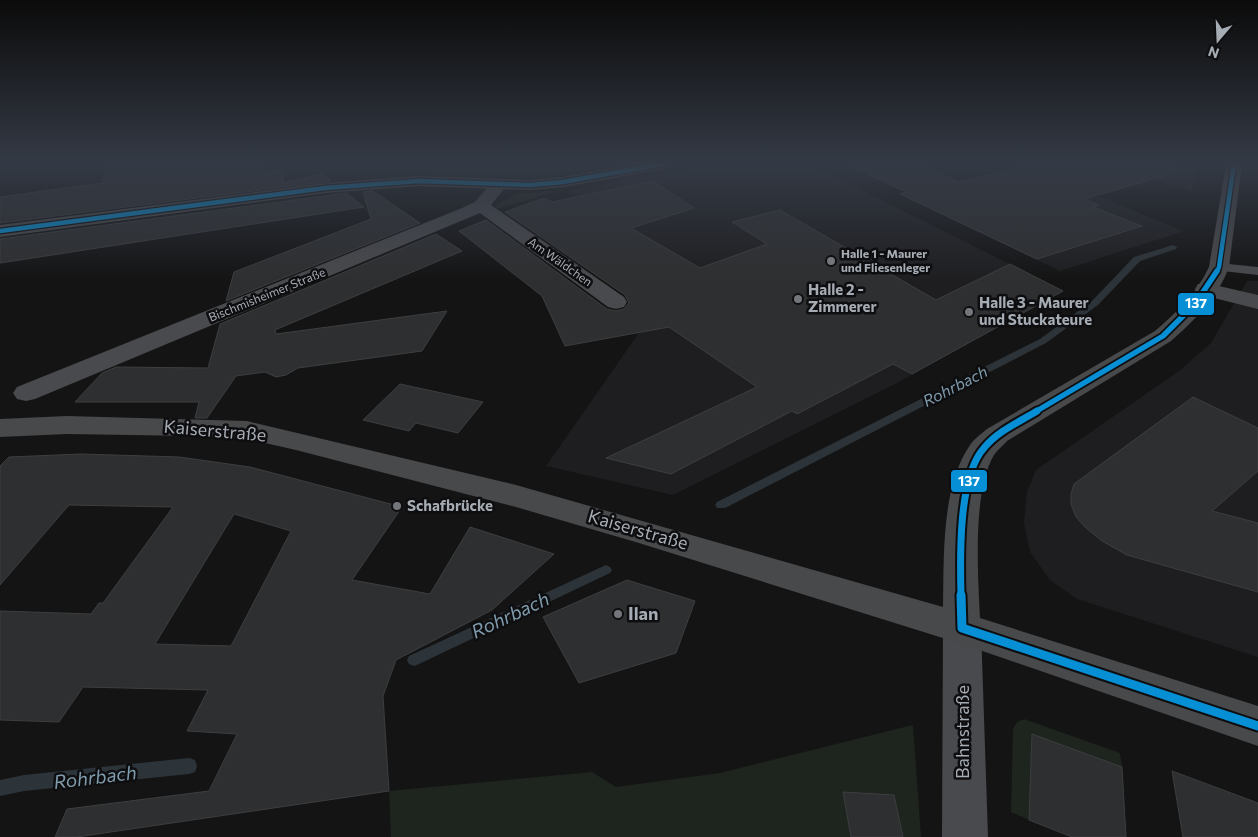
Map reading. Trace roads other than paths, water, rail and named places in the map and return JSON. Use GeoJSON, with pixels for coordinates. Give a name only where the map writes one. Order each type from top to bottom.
{"type":"FeatureCollection","features":[{"type":"Feature","properties":{"kind":"main road"},"geometry":{"type":"LineString","coordinates":[[962,628],[961,570],[966,497],[981,451],[997,434],[1080,387],[1163,336],[1185,317],[1213,278],[1227,203]]}},
{"type":"Feature","properties":{"kind":"main road","name":"Kaiserstraße"},"geometry":{"type":"LineString","coordinates":[[0,428],[67,425],[247,430],[396,465],[550,505],[962,628],[1258,726]]}},
{"type":"Feature","properties":{"kind":"street"},"geometry":{"type":"LineString","coordinates":[[0,231],[212,203]]}},
{"type":"Feature","properties":{"kind":"street","name":"Bischmisheimer Straße"},"geometry":{"type":"LineString","coordinates":[[26,393],[481,206],[484,203]]}},
{"type":"Feature","properties":{"kind":"street","name":"Am Wäldchen"},"geometry":{"type":"LineString","coordinates":[[481,206],[616,302]]}},
{"type":"Feature","properties":{"kind":"street"},"geometry":{"type":"LineString","coordinates":[[1213,278],[1258,302]]}},
{"type":"Feature","properties":{"kind":"street","name":"Bahnstraße"},"geometry":{"type":"LineString","coordinates":[[962,628],[965,837]]}},
{"type":"Feature","properties":{"kind":"lane"},"geometry":{"type":"LineString","coordinates":[[1213,278],[1258,271]]}},
{"type":"Feature","properties":{"kind":"waterway","name":"Rohrbach"},"geometry":{"type":"LineString","coordinates":[[721,505],[1043,341],[1095,303],[1137,259],[1173,247]]}},
{"type":"Feature","properties":{"kind":"waterway","name":"Rohrbach"},"geometry":{"type":"LineString","coordinates":[[414,660],[606,570]]}},
{"type":"Feature","properties":{"kind":"waterway","name":"Rohrbach"},"geometry":{"type":"LineString","coordinates":[[0,788],[24,783],[189,766]]}},
{"type":"Feature","properties":{"kind":"place","name":"Halle 1 - Maurer und Fliesenleger"},"geometry":{"type":"Point","coordinates":[831,261]}},
{"type":"Feature","properties":{"kind":"place","name":"Halle 2 - Zimmerer"},"geometry":{"type":"Point","coordinates":[798,299]}},
{"type":"Feature","properties":{"kind":"place","name":"Halle 3 - Maurer und Stuckateure"},"geometry":{"type":"Point","coordinates":[969,312]}},
{"type":"Feature","properties":{"kind":"place","name":"Schafbrücke"},"geometry":{"type":"Point","coordinates":[397,506]}},
{"type":"Feature","properties":{"kind":"place","name":"Ilan"},"geometry":{"type":"Point","coordinates":[618,614]}}]}
